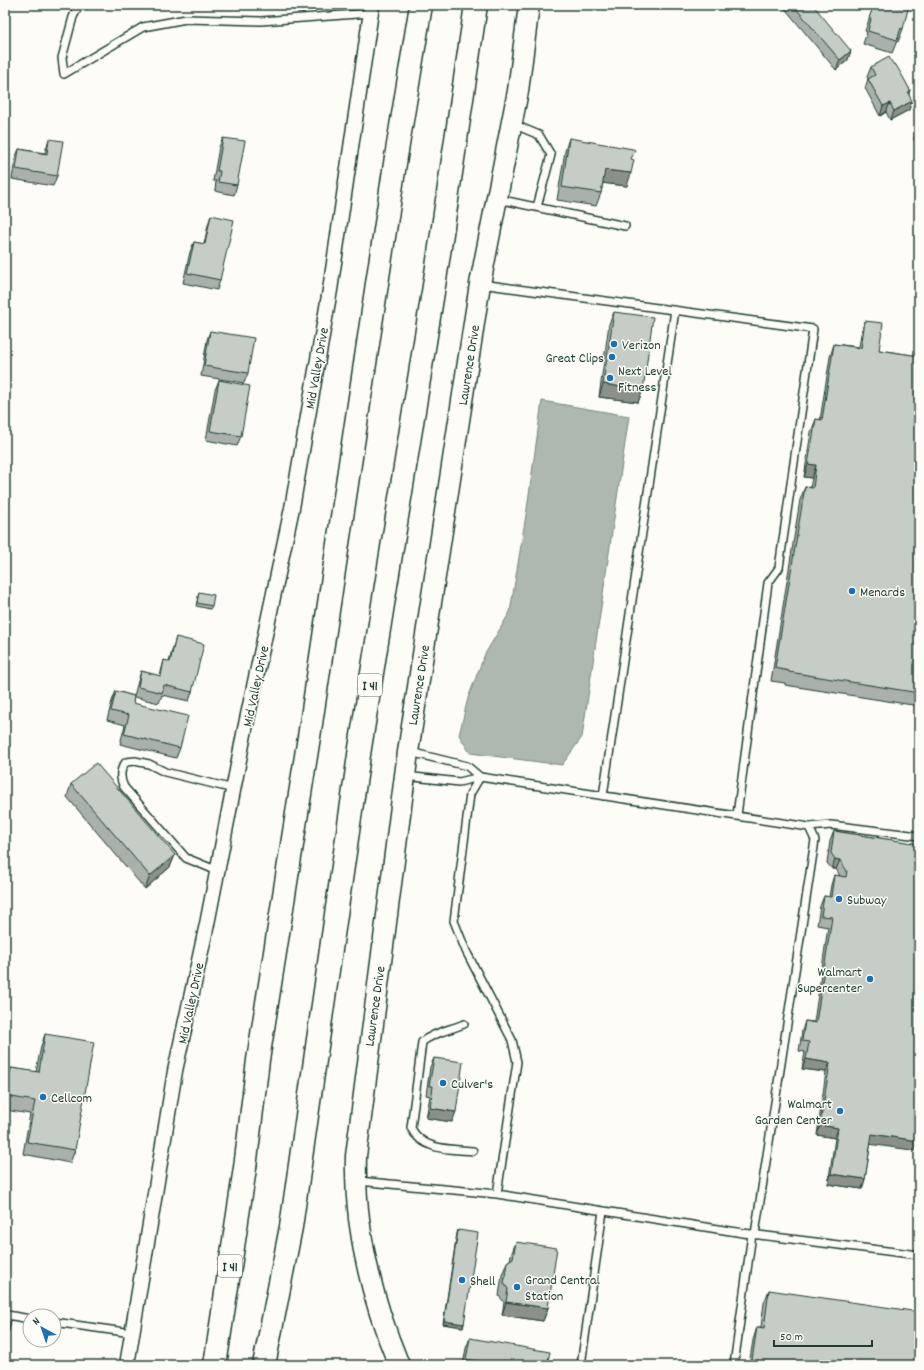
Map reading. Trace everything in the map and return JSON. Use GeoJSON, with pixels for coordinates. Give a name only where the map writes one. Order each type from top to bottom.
{"type":"FeatureCollection","features":[{"type":"Feature","properties":{"kind":"highway","name":"I 41"},"geometry":{"type":"LineString","coordinates":[[215,1365],[245,1168],[258,1060],[309,737],[392,180],[421,5]]}},
{"type":"Feature","properties":{"kind":"highway","name":"I 41"},"geometry":{"type":"LineString","coordinates":[[264,1365],[290,1227],[360,748],[437,267],[476,5]]}},
{"type":"Feature","properties":{"kind":"highway"},"geometry":{"type":"LineString","coordinates":[[200,1365],[245,1168]]}},
{"type":"Feature","properties":{"kind":"highway"},"geometry":{"type":"LineString","coordinates":[[274,1365],[290,1227]]}},
{"type":"Feature","properties":{"kind":"main road","name":"Lawrence Drive"},"geometry":{"type":"LineString","coordinates":[[399,1365],[381,1316],[368,1270],[355,1181],[356,1156],[362,1097],[408,752],[480,284],[518,91],[529,5]]}},
{"type":"Feature","properties":{"kind":"street","name":"Mid Valley Drive"},"geometry":{"type":"LineString","coordinates":[[127,1365],[175,1071],[218,872],[292,508],[330,290],[372,9]]}},
{"type":"Feature","properties":{"kind":"lane"},"geometry":{"type":"LineString","coordinates":[[79,5],[73,17],[62,58],[64,74],[143,27],[186,19],[261,21],[372,9]]}},
{"type":"Feature","properties":{"kind":"lane"},"geometry":{"type":"LineString","coordinates":[[511,124],[539,135],[551,155],[537,208]]}},
{"type":"Feature","properties":{"kind":"lane"},"geometry":{"type":"LineString","coordinates":[[496,199],[625,226]]}},
{"type":"Feature","properties":{"kind":"lane"},"geometry":{"type":"LineString","coordinates":[[480,284],[813,329],[779,568],[768,583],[737,815]]}},
{"type":"Feature","properties":{"kind":"lane"},"geometry":{"type":"LineString","coordinates":[[604,796],[675,310]]}},
{"type":"Feature","properties":{"kind":"lane"},"geometry":{"type":"LineString","coordinates":[[408,752],[467,766],[480,777]]}},
{"type":"Feature","properties":{"kind":"lane"},"geometry":{"type":"LineString","coordinates":[[218,872],[186,858],[124,787],[121,781],[120,772],[126,762],[135,760],[149,764],[165,772],[234,789]]}},
{"type":"Feature","properties":{"kind":"lane"},"geometry":{"type":"LineString","coordinates":[[405,776],[459,782],[480,777],[810,827],[831,825],[919,836]]}},
{"type":"Feature","properties":{"kind":"lane"},"geometry":{"type":"LineString","coordinates":[[480,777],[470,794],[454,921],[466,951],[512,1040],[517,1062],[497,1194]]}},
{"type":"Feature","properties":{"kind":"lane"},"geometry":{"type":"LineString","coordinates":[[734,1365],[815,840],[810,827]]}},
{"type":"Feature","properties":{"kind":"lane"},"geometry":{"type":"LineString","coordinates":[[464,1024],[446,1032],[432,1035],[422,1042],[411,1128],[421,1142],[436,1147],[473,1151]]}},
{"type":"Feature","properties":{"kind":"lane"},"geometry":{"type":"LineString","coordinates":[[355,1181],[497,1194],[754,1234],[919,1255]]}},
{"type":"Feature","properties":{"kind":"lane"},"geometry":{"type":"LineString","coordinates":[[581,1365],[603,1210]]}},
{"type":"Feature","properties":{"kind":"lane"},"geometry":{"type":"LineString","coordinates":[[5,1329],[7,1315],[22,1318]]}},
{"type":"Feature","properties":{"kind":"lane"},"geometry":{"type":"LineString","coordinates":[[62,1323],[132,1333]]}},
{"type":"Feature","properties":{"kind":"shaded area"},"geometry":{"type":"Polygon","coordinates":[[[542,401],[629,416],[582,737],[562,765],[470,753],[459,735],[468,698],[485,654],[510,612],[527,509],[542,401]]]}},
{"type":"Feature","properties":{"kind":"building"},"geometry":{"type":"Polygon","coordinates":[[[793,5],[813,5],[851,51],[840,60],[793,5]]]}},
{"type":"Feature","properties":{"kind":"building"},"geometry":{"type":"Polygon","coordinates":[[[874,5],[909,5],[903,29],[901,28],[897,40],[868,31],[871,19],[869,18],[874,5]]]}},
{"type":"Feature","properties":{"kind":"building"},"geometry":{"type":"Polygon","coordinates":[[[889,57],[893,64],[896,65],[910,90],[908,93],[912,101],[894,111],[890,103],[883,106],[868,79],[875,75],[871,67],[889,57]]]}},
{"type":"Feature","properties":{"kind":"building"},"geometry":{"type":"Polygon","coordinates":[[[919,105],[919,130],[917,130],[919,105]]]}},
{"type":"Feature","properties":{"kind":"building"},"geometry":{"type":"Polygon","coordinates":[[[223,138],[245,141],[237,185],[218,182],[220,171],[217,171],[223,138]]]}},
{"type":"Feature","properties":{"kind":"building"},"geometry":{"type":"Polygon","coordinates":[[[569,138],[635,150],[631,159],[634,160],[631,173],[605,170],[601,193],[562,187],[569,138]]]}},
{"type":"Feature","properties":{"kind":"building"},"geometry":{"type":"Polygon","coordinates":[[[49,139],[63,141],[57,176],[16,169],[19,149],[47,154],[49,139]]]}},
{"type":"Feature","properties":{"kind":"building"},"geometry":{"type":"Polygon","coordinates":[[[211,215],[234,220],[220,280],[187,273],[194,242],[205,244],[211,215]]]}},
{"type":"Feature","properties":{"kind":"building"},"geometry":{"type":"Polygon","coordinates":[[[614,312],[653,317],[643,390],[603,384],[614,312]]]}},
{"type":"Feature","properties":{"kind":"building","name":"Menards"},"geometry":{"type":"Polygon","coordinates":[[[865,321],[883,323],[879,350],[919,356],[919,693],[789,672],[775,668],[805,487],[813,488],[816,465],[808,464],[816,419],[822,420],[834,344],[861,348],[865,321]]]}},
{"type":"Feature","properties":{"kind":"building"},"geometry":{"type":"Polygon","coordinates":[[[210,331],[254,338],[248,373],[204,366],[210,331]]]}},
{"type":"Feature","properties":{"kind":"building"},"geometry":{"type":"Polygon","coordinates":[[[219,380],[250,386],[241,436],[210,431],[219,380]]]}},
{"type":"Feature","properties":{"kind":"building"},"geometry":{"type":"Polygon","coordinates":[[[199,592],[214,595],[212,606],[197,603],[199,592]]]}},
{"type":"Feature","properties":{"kind":"building"},"geometry":{"type":"Polygon","coordinates":[[[176,637],[204,644],[192,692],[164,685],[162,693],[138,687],[141,671],[161,676],[164,660],[170,662],[176,637]]]}},
{"type":"Feature","properties":{"kind":"building"},"geometry":{"type":"Polygon","coordinates":[[[116,691],[134,696],[133,703],[188,716],[180,748],[124,734],[129,715],[111,711],[116,691]]]}},
{"type":"Feature","properties":{"kind":"building"},"geometry":{"type":"Polygon","coordinates":[[[96,763],[175,855],[150,876],[71,784],[96,763]]]}},
{"type":"Feature","properties":{"kind":"building","name":"Walmart Supercenter"},"geometry":{"type":"Polygon","coordinates":[[[834,831],[919,844],[919,1141],[872,1134],[865,1179],[831,1174],[838,1128],[820,1125],[830,1063],[806,1059],[809,1042],[802,1041],[805,1021],[816,1023],[832,917],[821,916],[824,896],[831,897],[834,875],[846,877],[847,871],[840,860],[835,859],[831,853],[834,831]]]}},
{"type":"Feature","properties":{"kind":"building","name":"Cellcom"},"geometry":{"type":"Polygon","coordinates":[[[45,1034],[94,1042],[75,1150],[27,1142],[35,1101],[6,1096],[11,1068],[39,1072],[45,1034]]]}},
{"type":"Feature","properties":{"kind":"building","name":"Culver's"},"geometry":{"type":"Polygon","coordinates":[[[434,1058],[463,1062],[456,1112],[430,1108],[433,1086],[429,1086],[434,1058]]]}},
{"type":"Feature","properties":{"kind":"building"},"geometry":{"type":"Polygon","coordinates":[[[458,1230],[478,1233],[464,1324],[444,1321],[458,1230]]]}},
{"type":"Feature","properties":{"kind":"building"},"geometry":{"type":"Polygon","coordinates":[[[516,1242],[557,1248],[548,1308],[506,1302],[508,1289],[504,1283],[507,1262],[513,1258],[516,1242]]]}},
{"type":"Feature","properties":{"kind":"building"},"geometry":{"type":"Polygon","coordinates":[[[769,1290],[919,1312],[919,1365],[758,1365],[759,1361],[752,1360],[757,1327],[764,1328],[769,1290]]]}},
{"type":"Feature","properties":{"kind":"building"},"geometry":{"type":"Polygon","coordinates":[[[470,1338],[550,1352],[547,1365],[496,1365],[466,1359],[470,1338]]]}},
{"type":"Feature","properties":{"kind":"place","name":"Verizon"},"geometry":{"type":"Point","coordinates":[614,344]}},
{"type":"Feature","properties":{"kind":"place","name":"Great Clips"},"geometry":{"type":"Point","coordinates":[612,357]}},
{"type":"Feature","properties":{"kind":"place","name":"Next Level Fitness"},"geometry":{"type":"Point","coordinates":[610,378]}},
{"type":"Feature","properties":{"kind":"place","name":"Menards"},"geometry":{"type":"Point","coordinates":[852,591]}},
{"type":"Feature","properties":{"kind":"place","name":"Subway"},"geometry":{"type":"Point","coordinates":[839,899]}},
{"type":"Feature","properties":{"kind":"place","name":"Walmart Supercenter"},"geometry":{"type":"Point","coordinates":[870,979]}},
{"type":"Feature","properties":{"kind":"place","name":"Culver's"},"geometry":{"type":"Point","coordinates":[443,1083]}},
{"type":"Feature","properties":{"kind":"place","name":"Cellcom"},"geometry":{"type":"Point","coordinates":[43,1097]}},
{"type":"Feature","properties":{"kind":"place","name":"Walmart Garden Center"},"geometry":{"type":"Point","coordinates":[840,1111]}},
{"type":"Feature","properties":{"kind":"place","name":"Shell"},"geometry":{"type":"Point","coordinates":[462,1280]}},
{"type":"Feature","properties":{"kind":"place","name":"Grand Central Station"},"geometry":{"type":"Point","coordinates":[517,1287]}}]}
